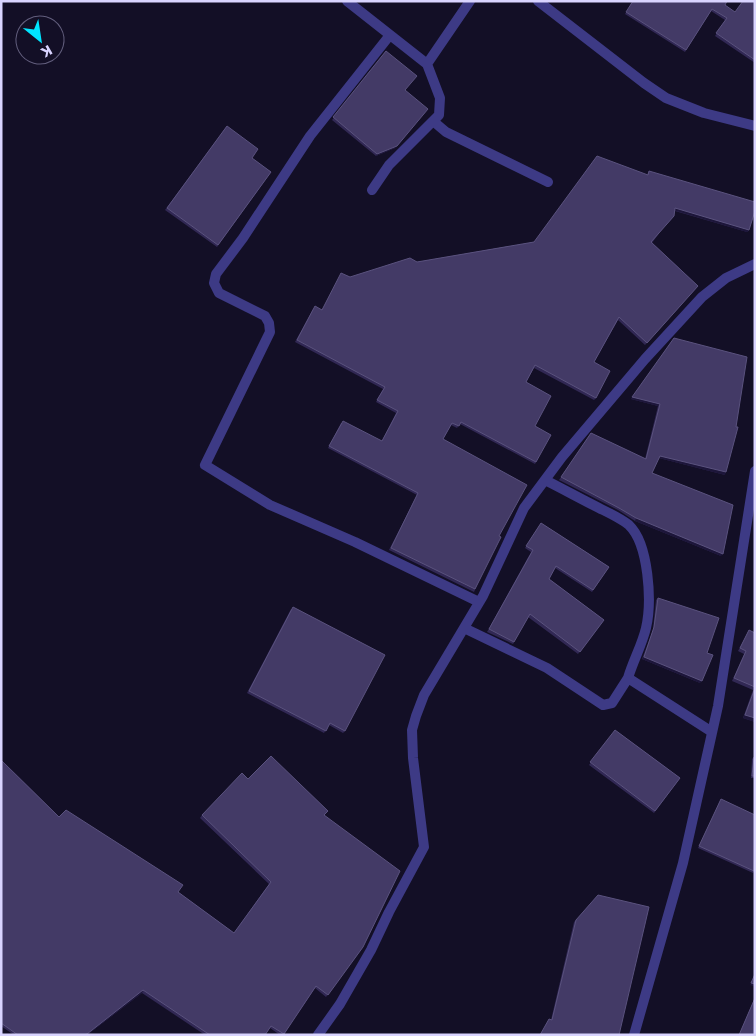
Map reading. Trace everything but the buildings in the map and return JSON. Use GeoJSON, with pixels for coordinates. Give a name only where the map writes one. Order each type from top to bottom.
{"type":"FeatureCollection","features":[{"type":"Feature","properties":{"kind":"street"},"geometry":{"type":"LineString","coordinates":[[347,1],[427,64],[441,104],[438,115],[389,166],[372,190]]}},
{"type":"Feature","properties":{"kind":"street"},"geometry":{"type":"LineString","coordinates":[[427,64],[470,1]]}},
{"type":"Feature","properties":{"kind":"street"},"geometry":{"type":"LineString","coordinates":[[538,1],[666,98],[697,111],[755,126]]}},
{"type":"Feature","properties":{"kind":"street"},"geometry":{"type":"LineString","coordinates":[[390,35],[310,136],[216,274],[214,282],[219,293],[264,316],[269,323],[270,332],[205,465],[270,505],[355,542],[479,602]]}},
{"type":"Feature","properties":{"kind":"street"},"geometry":{"type":"LineString","coordinates":[[433,121],[446,132],[548,182]]}},
{"type":"Feature","properties":{"kind":"street"},"geometry":{"type":"LineString","coordinates":[[318,1035],[340,1004],[371,950],[424,847],[414,766],[412,730],[424,695],[479,602],[524,508],[562,457],[645,359],[702,297],[726,278],[755,264]]}},
{"type":"Feature","properties":{"kind":"street"},"geometry":{"type":"LineString","coordinates":[[634,1035],[683,863],[712,732],[755,471]]}},
{"type":"Feature","properties":{"kind":"street"},"geometry":{"type":"LineString","coordinates":[[464,628],[547,668],[603,704],[612,703],[628,678],[646,628],[649,607],[641,545],[634,531],[622,520],[545,480]]}},
{"type":"Feature","properties":{"kind":"street"},"geometry":{"type":"LineString","coordinates":[[628,678],[712,732]]}}]}
